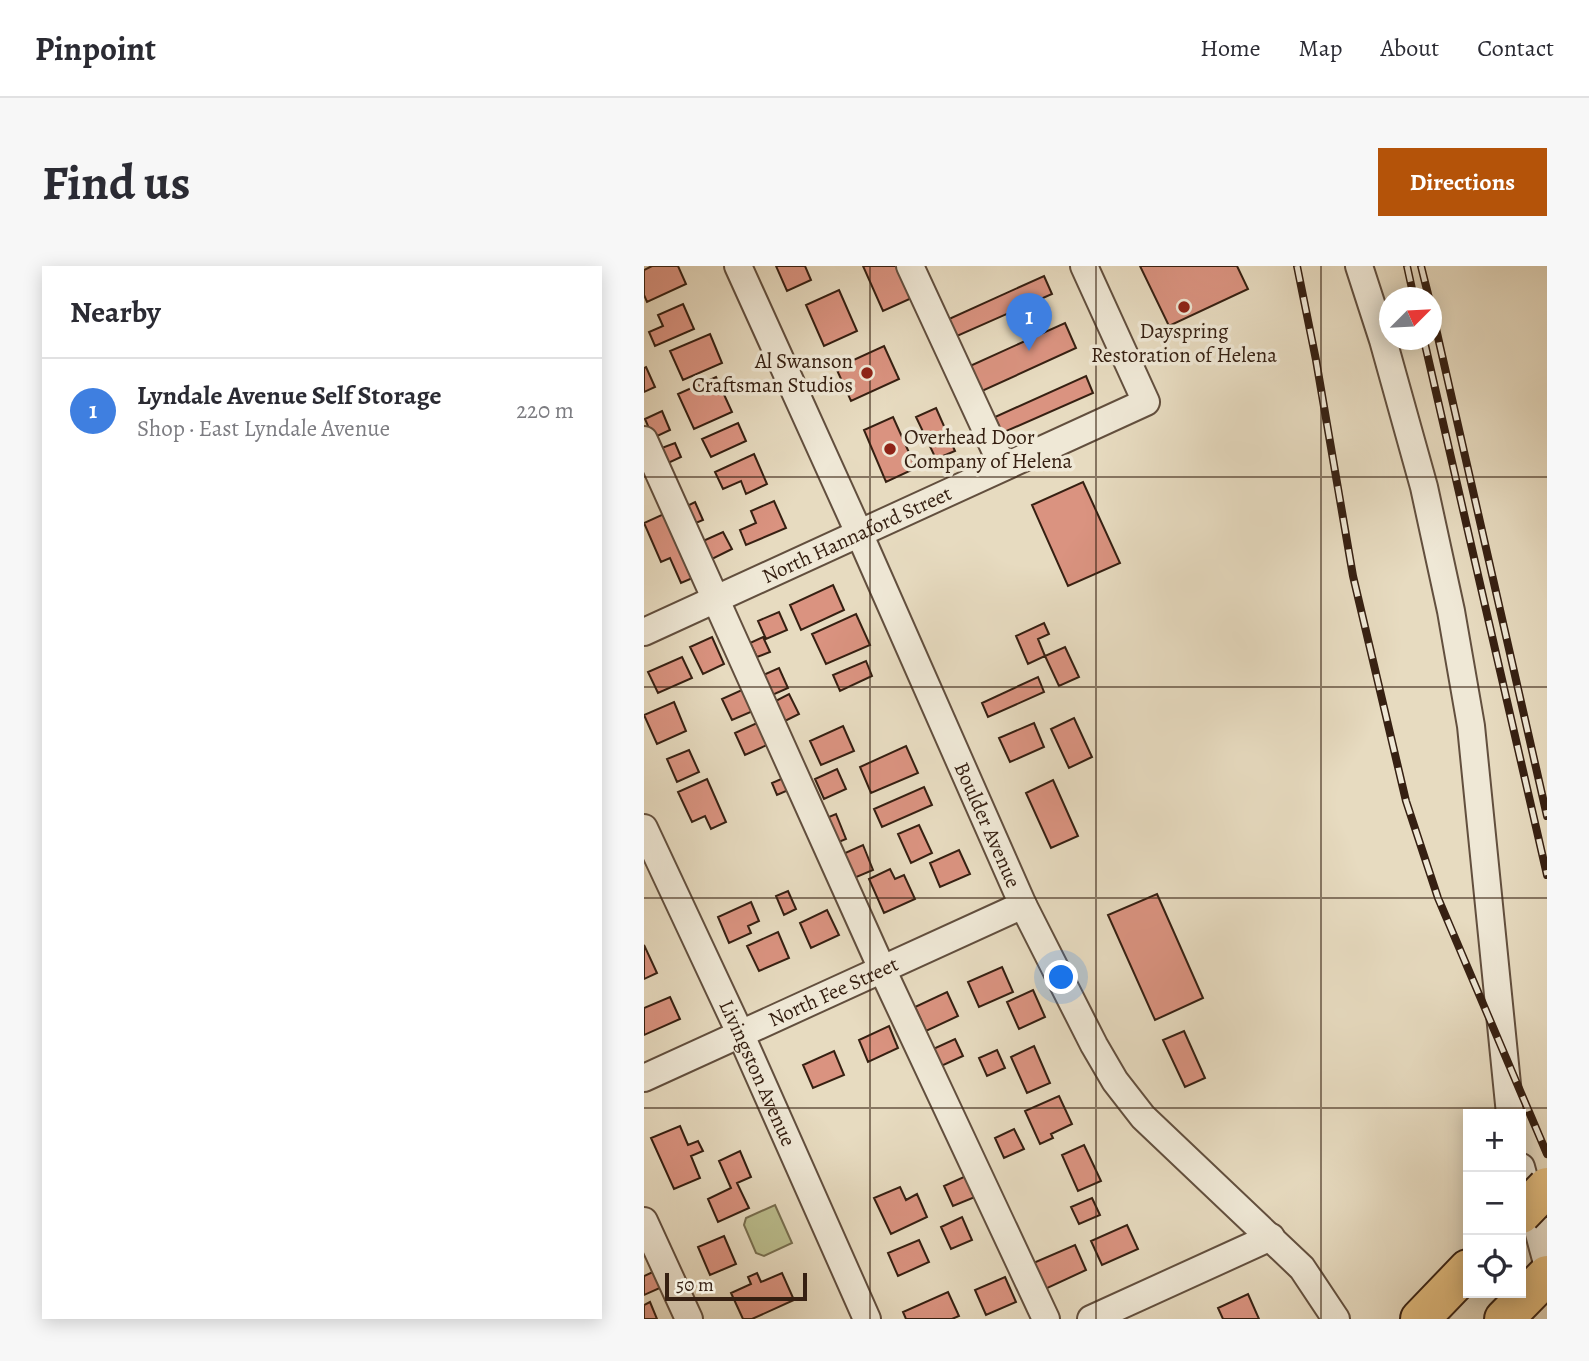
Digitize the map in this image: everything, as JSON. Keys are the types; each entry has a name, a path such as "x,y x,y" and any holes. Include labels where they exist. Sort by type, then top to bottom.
{"highway":[{"path":"1526,1209 1547,1186"},
{"path":"1420,1319 1463,1274"},
{"path":"1504,1319 1547,1275"}],"street":[{"name":"Boulder Avenue","path":"738,266 1023,905 1115,1082 1143,1117 1302,1268 1336,1319"},
{"path":"910,266 1003,467"},
{"name":"North Hannaford Street","path":"644,632 1146,402 1084,266"},
{"path":"1359,266 1424,487 1467,700 1510,1109"},
{"path":"644,440 882,969 1046,1319"},
{"name":"Livingston Avenue","path":"644,828 740,1033 867,1319"},
{"name":"North Fee Street","path":"644,1078 1023,905"},
{"path":"1522,1172 1547,1263"},
{"path":"644,1221 689,1319"},
{"path":"1091,1319 1271,1237"}],"green space":[{"path":"775,1205 792,1243 764,1256 756,1253 744,1225 746,1218"}],"building":[{"path":"652,266 678,266 686,284 647,302 644,295 644,270"},
{"path":"776,266 805,266 811,280 787,291"},
{"path":"863,266 901,266 914,297 883,311"},
{"name":"Dayspring Restoration of Helena","path":"1140,266 1237,266 1248,289 1169,326"},
{"path":"1044,276 1052,294 957,336 949,319"},
{"path":"839,290 857,331 824,346 806,305"},
{"path":"683,304 694,329 655,346 649,332 663,326 658,315"},
{"path":"1065,323 1076,348 982,391 970,366"},
{"path":"710,334 722,363 683,380 670,351"},
{"name":"Al Swanson Craftsman Studios","path":"884,346 899,379 851,401 836,368"},
{"path":"646,367 655,387 644,392 644,368"},
{"path":"1086,376 1093,393 1002,433 995,417"},
{"path":"716,377 732,412 694,429 678,394"},
{"path":"936,408 955,451 936,459 916,417"},
{"path":"662,411 670,430 653,438 645,419"},
{"name":"Overhead Door Company of Helena","path":"893,417 916,468 886,482 864,430"},
{"path":"738,423 746,441 711,457 702,439"},
{"path":"675,443 681,457 666,464 659,449"},
{"path":"754,454 767,484 746,494 741,481 723,489 715,472"},
{"path":"1083,482 1120,563 1068,586 1032,505"},
{"path":"774,501 786,528 746,545 740,530 756,523 751,511"},
{"path":"695,502 703,520 691,525 683,508"},
{"path":"666,513 695,577 681,583 670,558 661,562 644,523"},
{"path":"723,532 732,549 712,559 703,541"},
{"path":"833,585 844,610 801,630 790,605"},
{"path":"779,612 787,630 766,639 758,621"},
{"path":"856,614 870,645 826,664 812,634"},
{"path":"1044,623 1049,634 1038,639 1045,656 1028,664 1016,636"},
{"path":"712,637 724,664 703,674 690,647"},
{"path":"763,637 770,652 757,657 750,643"},
{"path":"1065,647 1079,677 1059,686 1045,656"},
{"path":"682,657 692,678 658,693 648,672"},
{"path":"866,661 872,676 840,691 833,675"},
{"path":"779,668 788,688 770,696 761,676"},
{"path":"1038,677 1044,692 988,717 982,703"},
{"path":"744,689 753,711 732,720 722,699"},
{"path":"789,694 799,714 777,725 768,705"},
{"path":"674,702 686,731 657,744 644,715"},
{"path":"1074,718 1092,757 1069,768 1051,729"},
{"path":"757,723 767,745 745,755 735,733"},
{"path":"1034,723 1044,747 1010,762 999,738"},
{"path":"843,726 854,751 821,765 810,741"},
{"path":"906,746 918,773 871,793 860,767"},
{"path":"689,750 699,772 677,782 667,759"},
{"path":"837,769 846,789 824,799 815,779"},
{"path":"788,776 793,788 777,795 772,783"},
{"path":"707,779 726,822 711,829 705,816 692,822 678,792"},
{"path":"1053,780 1078,836 1051,848 1026,793"},
{"path":"924,787 932,805 882,827 874,809"},
{"path":"836,814 846,839 834,844 824,819"},
{"path":"919,825 932,853 911,863 898,834"},
{"path":"863,845 873,870 854,878 843,854"},
{"path":"959,850 970,874 940,887 930,863"},
{"path":"890,869 895,879 904,875 915,899 884,913 869,879"},
{"path":"788,891 796,909 784,915 776,896"},
{"path":"1157,894 1203,998 1155,1020 1108,915"},
{"path":"751,902 759,921 748,926 751,933 729,943 718,917"},
{"path":"827,910 839,935 811,948 800,923"},
{"path":"778,932 789,958 759,971 747,946"},
{"path":"644,945 657,973 644,979"},
{"path":"1002,967 1013,992 979,1007 968,982"},
{"path":"1033,990 1045,1017 1019,1029 1007,1002"},
{"path":"947,992 958,1016 926,1031 915,1007"},
{"path":"670,997 680,1019 644,1035 644,1008"},
{"path":"889,1026 898,1048 868,1062 859,1040"},
{"path":"1184,1031 1205,1078 1185,1087 1163,1040"},
{"path":"955,1039 963,1056 939,1067 931,1050"},
{"path":"1034,1046 1050,1083 1027,1093 1011,1057"},
{"path":"997,1050 1005,1068 987,1076 979,1058"},
{"path":"834,1051 844,1075 813,1088 803,1065"},
{"path":"1059,1096 1072,1124 1051,1134 1053,1138 1040,1144 1025,1111"},
{"path":"680,1126 688,1145 698,1141 703,1151 691,1156 700,1178 674,1189 651,1138"},
{"path":"1014,1129 1024,1149 1004,1158 995,1138"},
{"path":"1084,1145 1101,1181 1078,1191 1062,1155"},
{"path":"740,1151 751,1177 737,1183 749,1208 718,1222 708,1199 731,1188 719,1161"},
{"path":"966,1176 975,1197 953,1206 944,1186"},
{"path":"900,1187 906,1200 917,1194 927,1217 891,1234 874,1198"},
{"path":"1092,1198 1100,1215 1079,1224 1071,1207"},
{"path":"962,1217 972,1240 951,1249 941,1227"},
{"path":"1127,1225 1138,1249 1102,1265 1091,1241"},
{"path":"724,1236 736,1264 710,1275 698,1247"},
{"path":"919,1240 929,1262 898,1276 888,1253"},
{"path":"1075,1245 1086,1270 1043,1290 1031,1264"},
{"path":"655,1271 662,1287 644,1295 644,1276"},
{"path":"757,1273 761,1282 782,1273 794,1300 752,1319 743,1319 731,1293 751,1284 748,1277"},
{"path":"1005,1277 1016,1302 986,1315 975,1290"},
{"path":"948,1292 959,1316 952,1319 906,1319 903,1312"},
{"path":"1248,1294 1259,1319 1223,1319 1218,1308"},
{"path":"650,1302 657,1319 644,1319 644,1305"}],"railway":[{"path":"1297,266 1353,576 1406,801 1438,898 1547,1154"},
{"path":"1407,266 1412,287"},
{"path":"1421,266 1426,287"},
{"path":"1426,350 1547,875"},
{"path":"1441,350 1547,816"}],"place":[{"name":"Dayspring Restoration of Helena","path":"1184,307"},
{"name":"Lyndale Avenue Self Storage","path":"1029,351"},
{"name":"Al Swanson Craftsman Studios","path":"867,373"},
{"name":"Overhead Door Company of Helena","path":"890,449"}]}
